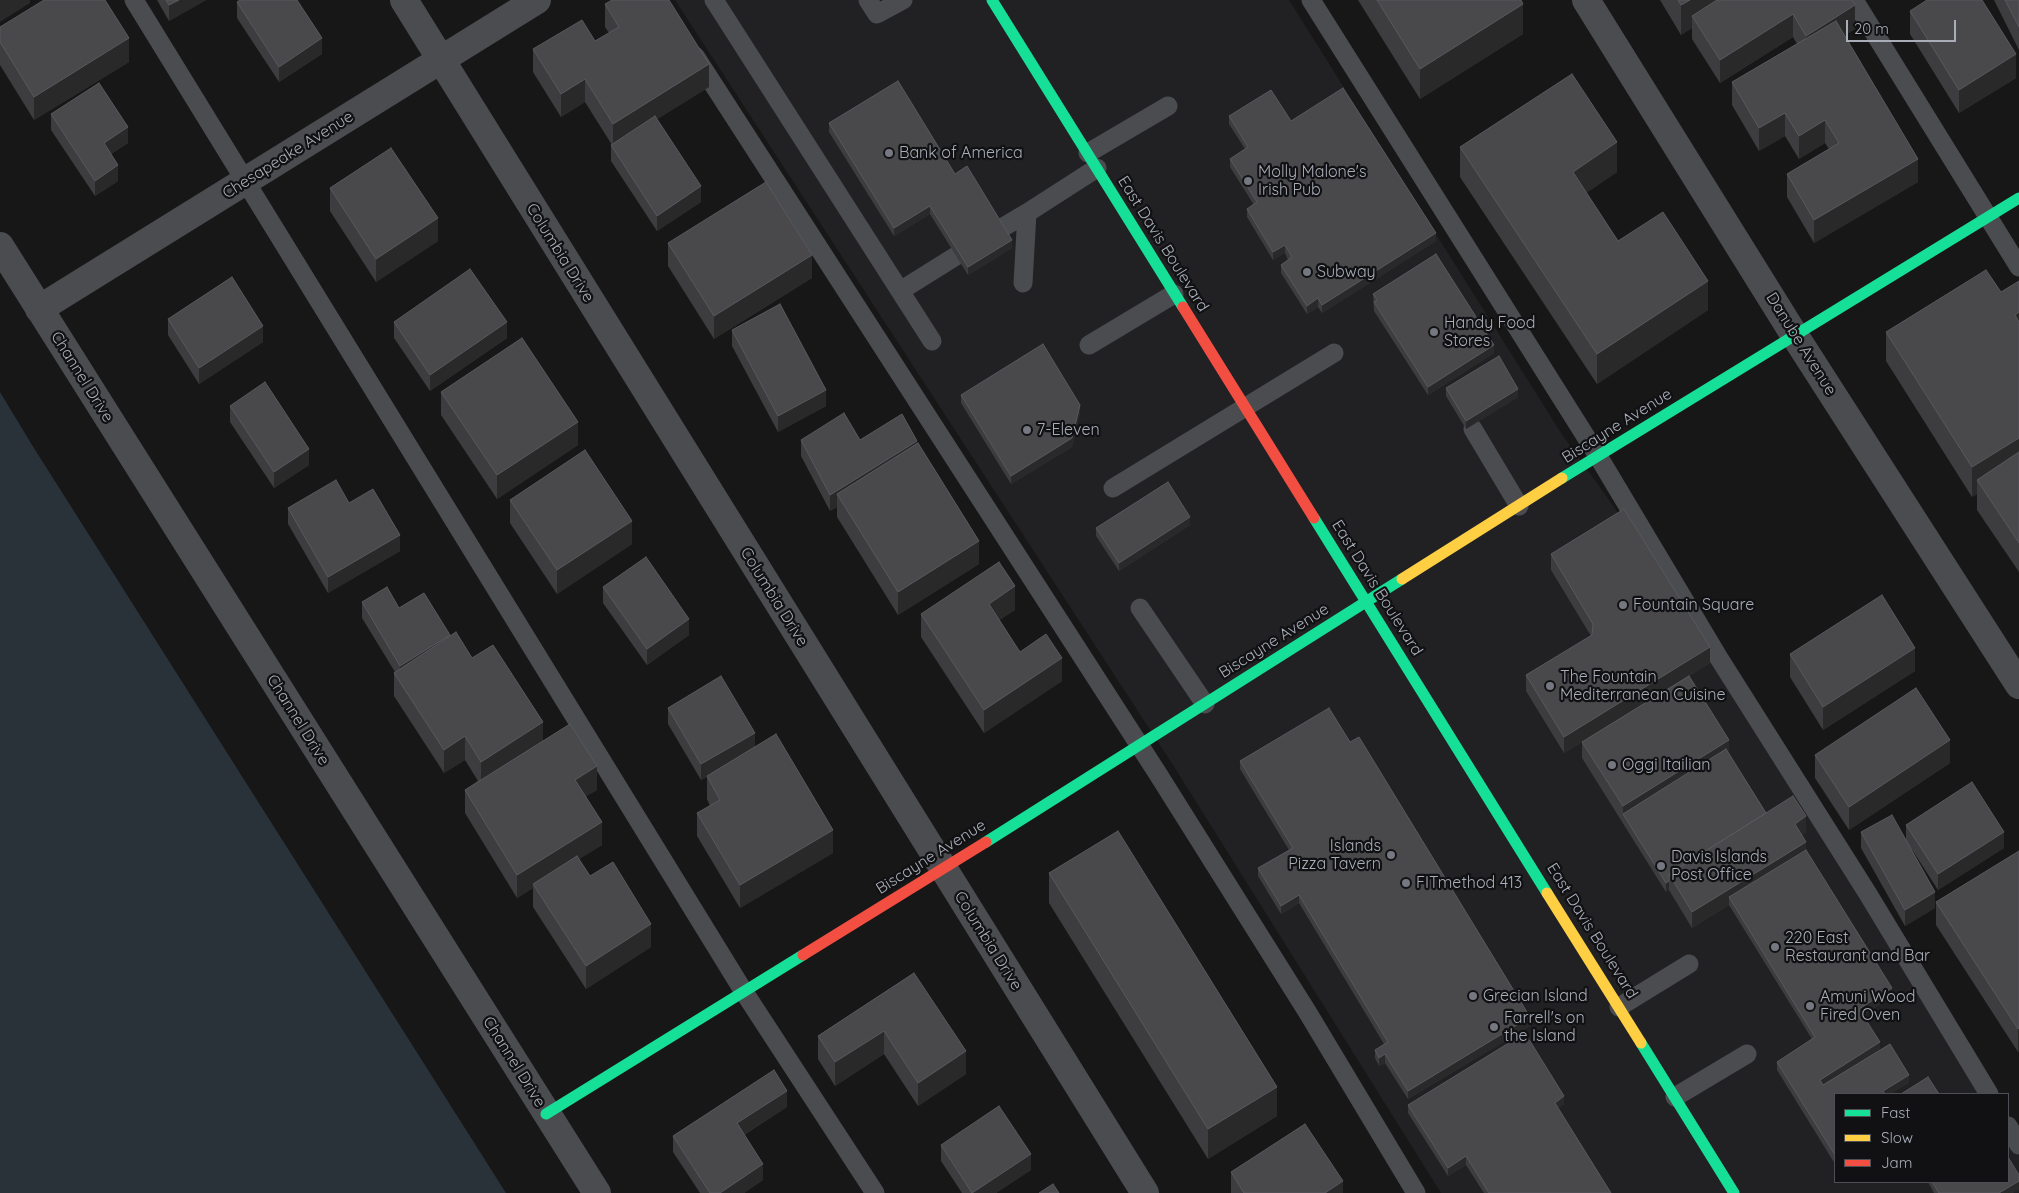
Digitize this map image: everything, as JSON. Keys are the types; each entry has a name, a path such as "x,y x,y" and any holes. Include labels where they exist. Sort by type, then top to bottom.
{"street":[{"name":"Columbia Drive","path":"404,0 1145,1193"},
{"name":"Chesapeake Avenue","path":"39,309 537,0"},
{"name":"East Davis Boulevard","path":"992,0 1734,1193"},
{"name":"Danube Avenue","path":"1586,0 1796,336 2019,685"},
{"name":"Biscayne Avenue","path":"546,1114 1139,746 1598,456 2019,198"},
{"name":"Channel Drive","path":"0,246 546,1114 598,1193"}],"lane":[{"path":"134,0 244,182 744,992 874,1193"},
{"path":"714,0 932,340"},
{"path":"872,7 903,0"},
{"path":"1311,0 1598,456 1717,655 1868,894 1988,1093"},
{"path":"1854,0 2019,267"},
{"path":"686,42 1139,746 1302,1004 1416,1193"},
{"path":"1000,229 1027,213 1092,161 1168,106"},
{"path":"1023,283 1027,213"},
{"path":"900,291 956,256"},
{"path":"1089,345 1174,294"},
{"path":"1113,488 1244,406 1334,353"},
{"path":"1473,430 1519,506"},
{"path":"1140,608 1205,704"},
{"path":"1619,1007 1689,964"},
{"path":"1675,1097 1747,1054"},
{"path":"2009,1128 2019,1145"}],"shaded area":[{"path":"675,0 1289,0 1561,433 1667,581 1982,1093 1834,1093 1834,1183 2009,1183 2009,1139 2019,1156 2019,1193 1441,1193 1173,765"},
{"path":"0,392 32,445 506,1193 0,1193"}],"building":[{"path":"44,0 105,0 129,38 34,97 0,42 0,27"},
{"path":"166,0 179,0 169,5"},
{"path":"240,0 297,0 322,38 279,67 237,2"},
{"path":"612,0 669,0 709,64 613,124 585,79 561,94 533,49 582,20 595,41 619,27 605,4"},
{"path":"1377,0 1521,0 1523,4 1420,69"},
{"path":"1678,0 1690,0 1681,5"},
{"path":"1717,0 1852,0 1855,5 1806,36 1793,14 1720,60 1692,16"},
{"path":"1927,0 1982,0 2016,54 1959,90 1910,11"},
{"path":"2005,0 2019,0 2019,27"},
{"path":"1836,21 1918,159 1814,220 1787,174 1839,143 1825,120 1799,136 1785,113 1759,128 1732,82"},
{"path":"1572,74 1617,142 1573,172 1618,241 1663,212 1708,281 1597,354 1460,147"},
{"name":"Bank of America","path":"898,81 955,174 967,166 1012,240 968,267 930,206 894,228 829,123"},
{"path":"99,83 128,127 104,143 118,165 95,181 51,114"},
{"path":"1343,88 1436,233 1322,305 1318,298 1307,306 1281,265 1292,257 1285,245 1273,252 1247,209 1257,202 1230,159 1248,147 1229,116 1271,90 1291,121"},
{"path":"655,116 701,186 657,216 611,145"},
{"path":"391,148 438,218 376,259 330,188"},
{"path":"766,182 812,255 714,316 668,243"},
{"name":"Handy Food Stores","path":"1436,254 1494,345 1428,387 1374,302 1377,300 1373,294"},
{"path":"470,269 507,322 430,375 394,322"},
{"path":"1986,270 2001,292 2019,281 2019,312 2015,315 2019,322 2019,438 1972,467 1886,332"},
{"path":"232,277 263,326 199,368 168,319"},
{"path":"780,304 826,390 778,416 732,330"},
{"path":"522,338 578,422 497,475 441,392"},
{"name":"7-Eleven","path":"1043,344 1080,405 1072,438 1011,476 961,395"},
{"path":"1499,356 1518,389 1466,421 1446,388"},
{"path":"265,382 309,449 274,472 230,406"},
{"path":"844,413 860,440 902,414 917,441 830,495 801,440"},
{"path":"918,443 979,541 898,592 837,494"},
{"path":"585,450 632,521 557,570 510,500"},
{"path":"2019,452 2019,543 1977,480"},
{"path":"336,480 349,503 373,489 400,535 328,577 288,508"},
{"path":"1168,482 1190,517 1119,563 1096,528"},
{"name":"Fountain Square","path":"1624,509 1710,647 1564,737 1526,675 1592,635 1593,624 1551,554"},
{"path":"646,557 689,619 647,649 603,587"},
{"path":"999,562 1015,586 989,604 1020,652 1046,634 1062,658 984,710 921,614"},
{"path":"387,587 399,608 424,593 450,635 400,666 362,602"},
{"path":"1882,595 1915,648 1823,707 1790,654"},
{"path":"456,632 472,658 493,645 543,722 481,762 465,736 444,750 394,673"},
{"path":"721,676 755,733 701,764 668,708"},
{"path":"1689,676 1729,740 1623,806 1582,742"},
{"path":"1916,688 1950,740 1849,807 1815,755"},
{"path":"1329,708 1350,742 1359,737 1530,1017 1408,1091 1385,1054 1379,1058 1375,1050 1388,1042 1299,895 1281,906 1258,868 1293,848 1240,761"},
{"path":"570,724 597,766 575,780 602,822 517,875 465,790"},
{"path":"776,734 833,830 740,885 697,813 720,800 707,776"},
{"path":"1726,749 1766,813 1669,874 1669,881 1666,883 1623,814"},
{"path":"1972,782 2004,832 1938,874 1906,825"},
{"path":"1793,796 1806,816 1795,824 1806,842 1692,912 1669,874"},
{"path":"1892,815 1935,892 1905,910 1861,832"},
{"path":"1118,831 1277,1087 1208,1129 1049,873"},
{"path":"1806,850 1892,988 1859,1009 1880,1042 1820,1080 1823,1085 1890,1044 1909,1075 1883,1091 1884,1093 1834,1093 1834,1153 1777,1062 1815,1037 1729,897"},
{"path":"2019,851 2019,1028 2018,1029 1936,902"},
{"path":"577,856 590,876 613,862 651,924 586,966 533,884"},
{"path":"914,973 966,1051 918,1083 884,1031 835,1062 818,1036"},
{"path":"1525,1033 1564,1096 1555,1103 1611,1193 1489,1193 1466,1156 1448,1168 1408,1105"},
{"path":"774,1070 787,1091 737,1123 763,1164 720,1193 710,1193 673,1136"},
{"path":"1928,1077 1938,1093 1903,1093"},
{"path":"999,1106 1031,1154 972,1193 941,1145"},
{"path":"1305,1124 1343,1181 1325,1193 1244,1193 1231,1172"},
{"path":"2009,1159 2019,1175 2019,1181 1999,1193 1939,1193 1933,1183 2009,1183"},
{"path":"1053,1184 1059,1193 1039,1193"}],"traffic: fast":[{"path":"992,0 1183,307"},
{"path":"1562,478 2019,198"},
{"path":"1314,518 1547,893"},
{"path":"986,842 1402,579"},
{"path":"546,1114 803,955"},
{"path":"1641,1043 1734,1193"}],"traffic: slow":[{"path":"1402,579 1562,478"},
{"path":"1547,893 1641,1043"}],"traffic: jam":[{"path":"1183,307 1314,518"},
{"path":"803,955 986,842"}],"place":[{"name":"Bank of America","path":"889,153"},
{"name":"Molly Malone's Irish Pub","path":"1248,181"},
{"name":"Subway","path":"1307,272"},
{"name":"Handy Food Stores","path":"1434,332"},
{"name":"7-Eleven","path":"1027,430"},
{"name":"Fountain Square","path":"1623,605"},
{"name":"The Fountain Mediterranean Cuisine","path":"1550,686"},
{"name":"Oggi Itailian","path":"1612,765"},
{"name":"Islands Pizza Tavern","path":"1391,855"},
{"name":"Davis Islands Post Office","path":"1661,866"},
{"name":"FITmethod 413","path":"1406,883"},
{"name":"220 East Restaurant and Bar","path":"1775,947"},
{"name":"Grecian Island","path":"1473,996"},
{"name":"Amuni Wood Fired Oven","path":"1810,1006"},
{"name":"Farrell's on the Island","path":"1494,1027"}]}
